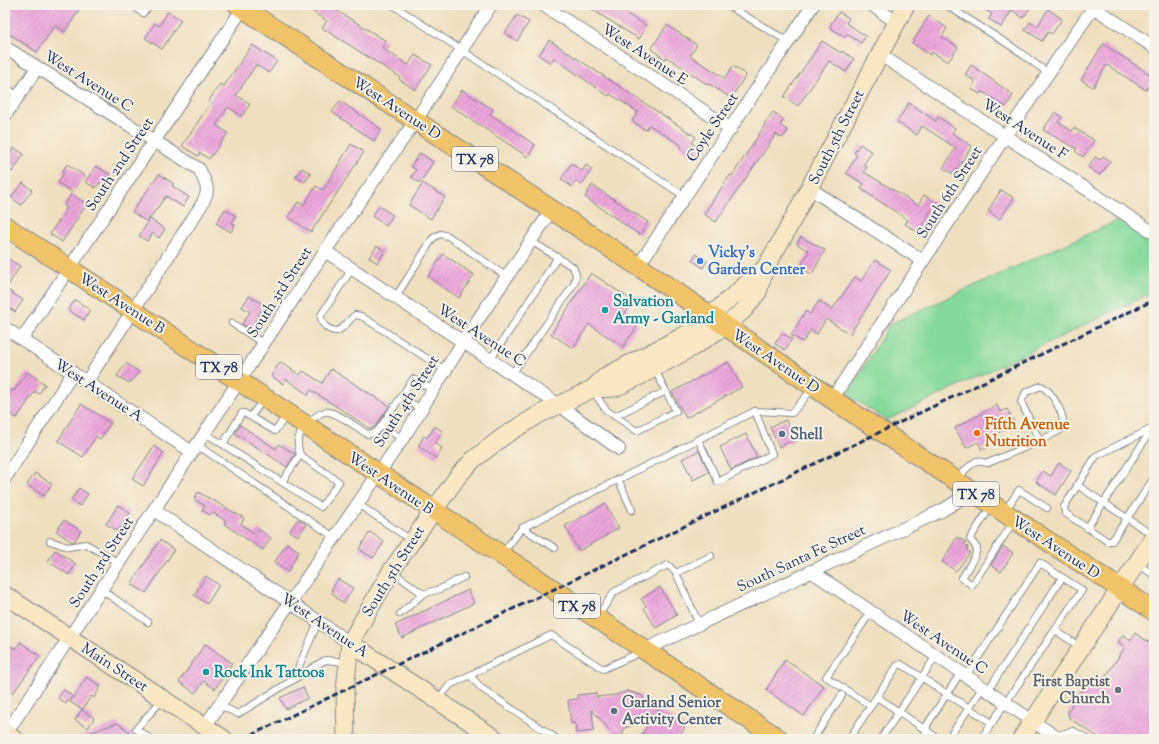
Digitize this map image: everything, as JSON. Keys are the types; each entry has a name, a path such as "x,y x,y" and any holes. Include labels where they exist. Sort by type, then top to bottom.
{"main road":[{"name":"West Avenue D","path":"240,7 416,120 551,211 638,266 832,399 1154,611"},
{"name":"West Avenue B","path":"5,226 240,380 432,510 779,739"}],"street":[{"name":"South 3rd Street","path":"8,735 194,449 325,252 416,120 460,50 491,5"},
{"name":"West Avenue E","path":"543,5 731,129"},
{"name":"Coyle Street","path":"638,266 813,5"},
{"path":"872,5 896,22"},
{"name":"South 5th Street","path":"592,389 615,388 654,368 718,321 765,268 809,188 878,54 906,5"},
{"path":"1093,6 1154,47"},
{"name":"South 6th Street","path":"832,399 1093,6"},
{"name":"South 2nd Street","path":"22,339 154,141 240,7"},
{"name":"West Avenue C","path":"5,47 199,169 207,184 207,196 87,381"},
{"name":"West Avenue F","path":"878,54 1006,135 1154,233"},
{"path":"5,116 37,68"},
{"path":"809,188 923,261"},
{"name":"South 4th Street","path":"205,726 402,439 463,342 551,211"},
{"name":"West Avenue C","path":"325,252 559,405 619,450"},
{"name":"South 5th Street","path":"346,739 345,690 350,643 391,571 411,540 458,476 473,460 504,436 559,405 592,389 606,376 685,335 718,321"},
{"name":"West Avenue A","path":"5,328 73,373 194,449"},
{"path":"5,478 73,373"},
{"name":"South Santa Fe Street","path":"644,650 943,510 956,502 962,485"},
{"name":"West Avenue A","path":"154,510 318,622 496,739"},
{"path":"1021,739 1120,588 1153,541"},
{"name":"West Avenue C","path":"811,571 1006,702 1055,738"},
{"name":"Main Street","path":"5,595 224,739"}],"lane":[{"path":"136,5 137,9 143,12 151,5"},
{"path":"393,5 684,196"},
{"path":"727,5 789,42"},
{"path":"946,5 1011,46 1048,73"},
{"path":"5,86 18,97"},
{"path":"395,298 433,238 440,234 448,236 507,277"},
{"path":"512,374 574,284 576,275 573,267 531,241"},
{"path":"490,360 558,257"},
{"path":"352,269 321,315 321,321 325,326 332,330 338,331 344,329 355,315 361,316 445,370"},
{"path":"232,322 264,344"},
{"path":"592,389 606,410 637,431 676,411 654,368"},
{"path":"282,482 300,455 298,439 319,413 327,411 334,413 367,434 375,433 413,380 433,390"},
{"path":"501,555 522,528 756,411 792,413 814,386"},
{"path":"962,485 965,470 976,461 988,463 1040,442 1062,429 1064,424 1050,392 1041,386 1026,392 1021,402 1040,442"},
{"path":"615,416 666,391"},
{"path":"251,416 265,397"},
{"path":"401,397 421,409"},
{"path":"698,440 718,482 772,454 756,411"},
{"path":"223,444 242,413 251,416 275,431 288,413"},
{"path":"382,425 402,439"},
{"path":"1154,428 1096,456 1064,507 1065,513 1107,541 1112,541 1154,478"},
{"path":"1087,528 1154,428"},
{"path":"205,433 321,507 339,482 300,455"},
{"path":"194,449 334,537"},
{"path":"618,479 632,510"},
{"path":"1078,485 1127,518 1153,541"},
{"path":"1003,512 970,539 977,548 976,556 962,578 972,585 1003,512 1019,490 1046,508"},
{"path":"358,504 411,540"},
{"path":"522,528 555,548"},
{"path":"50,540 68,547 86,544 119,563"},
{"path":"676,573 711,556"},
{"path":"922,739 927,731 927,725 947,694 963,674 1040,563 1082,590 981,739"},
{"path":"1137,563 1154,575"},
{"path":"596,618 614,592 668,565 676,573 699,624"},
{"path":"391,571 423,594"},
{"path":"400,614 423,594 440,589 464,577"},
{"path":"948,739 1062,578"},
{"path":"102,590 148,622"},
{"path":"870,612 826,677 871,706"},
{"path":"293,680 318,622"},
{"path":"1055,630 1081,648"},
{"path":"437,700 450,685 551,635 603,669 644,650"},
{"path":"881,739 936,656"},
{"path":"219,705 238,714 325,660 348,662"},
{"path":"849,739 897,666 901,664 992,723"},
{"path":"470,675 481,688 557,739"},
{"path":"813,739 842,695"},
{"path":"151,739 136,729 163,698"},
{"path":"877,698 939,739"},
{"path":"1055,738 1072,731 1088,739"}],"green space":[{"path":"1123,218 1154,239 1154,292 887,420 847,395 890,324"}],"building":[{"path":"5,5 71,5 79,10 65,32 55,25 37,52 5,31"},
{"path":"303,5 328,5 386,41 382,48 408,65 415,55 432,65 415,90 399,79 400,77 322,28 327,21"},
{"path":"585,5 612,5 647,26 639,39"},
{"path":"977,5 1032,5 1023,18 1012,10 1001,27 989,19 992,14"},
{"path":"1048,9 1062,19 1052,34 1048,32 1042,41 1025,30 1030,22 1037,27"},
{"path":"168,12 181,20 162,49 145,38 155,23 159,26"},
{"path":"839,12 849,18 846,23 866,36 861,43 847,34 845,37 829,27"},
{"path":"517,15 529,22 517,41 505,33"},
{"path":"929,16 947,28 942,37 958,47 948,62 932,52 930,55 912,43"},
{"path":"667,25 697,45 690,56 725,78 733,66 746,75 731,98 709,84 708,85 667,57 665,59 651,49"},
{"path":"549,40 696,137 692,143 701,149 695,158 680,148 681,145 649,125 646,130 632,121 638,112 610,94 608,96 554,58 551,63 539,55"},
{"path":"822,41 854,59 846,72 829,61 798,106 784,97"},
{"path":"1103,44 1154,77 1146,90 1107,65 1093,87 1081,80"},
{"path":"252,45 277,61 269,73 256,65 236,95 250,104 242,116 228,107 216,125 228,133 209,159 200,153 198,156 182,146 210,104 208,102 220,84 224,86"},
{"path":"971,65 1013,95 1006,107 982,91 980,94 971,89 975,81 965,75"},
{"path":"462,90 493,109 490,114 535,145 528,157 451,106"},
{"path":"340,101 381,129 374,141 332,112"},
{"path":"909,103 936,121 938,117 955,128 952,133 972,146 954,174 943,168 956,148 922,126 917,135 897,122"},
{"path":"773,112 784,120 780,125 788,131 782,138 776,134 716,222 704,214 730,175 732,176"},
{"path":"1055,112 1062,117 1058,122 1072,131 1074,128 1094,140 1083,157 1075,151 1077,149 1043,130"},
{"path":"351,144 364,152 311,232 288,217 298,202 304,205 316,186 323,190"},
{"path":"860,144 872,152 863,165 867,167 864,172 918,205 924,195 936,203 917,232 905,224 908,220 861,189 864,184 846,173 857,155 854,153"},
{"path":"14,148 24,154 12,172 5,168 5,161"},
{"path":"420,153 433,162 420,183 411,177 416,170 411,166"},
{"path":"1103,156 1110,161 1100,175 1088,167 1095,157 1100,160"},
{"path":"67,164 85,176 72,192 58,183"},
{"path":"571,164 582,171 586,165 592,169 582,185 576,181 572,187 561,179"},
{"path":"96,166 111,175 104,186 99,183 96,188 85,182"},
{"path":"302,168 311,174 305,182 296,177"},
{"path":"159,174 174,184 172,186 189,197 183,207 166,196 147,222 132,212"},
{"path":"23,183 32,190 21,205 11,197"},
{"path":"423,183 445,197 431,219 409,205"},
{"path":"592,185 648,222 640,235 585,197"},
{"path":"1001,190 1014,198 1000,219 988,211"},
{"path":"71,194 87,204 62,242 50,234 67,208 64,206"},
{"path":"379,206 393,215 386,226 372,216"},
{"path":"225,209 236,216 232,223 235,225 231,232 216,223"},
{"path":"150,219 165,229 159,238 153,233 147,241 139,236"},
{"path":"801,237 825,250 812,274 800,268 809,251 797,244"},
{"path":"377,246 385,251 377,263 369,257"},
{"path":"443,254 474,275 459,298 428,277"},
{"name":"Vicky's Garden Center","path":"696,254 707,261 703,268 692,260"},
{"path":"5,257 20,266 6,289 23,300 15,312 5,305"},
{"path":"875,260 891,270 850,334 826,319 817,334 811,330 803,342 791,335 806,311 810,314 819,301 832,310 855,277 861,281"},
{"name":"Salvation Army - Garland","path":"591,273 633,301 624,315 638,325 623,347 589,324 573,348 551,334"},
{"path":"249,296 265,305 254,322 255,324 251,330 242,324 250,312 242,307"},
{"path":"75,300 90,310 84,320 68,310"},
{"path":"782,333 792,339 785,350 775,344"},
{"path":"280,362 300,375 303,371 322,383 331,369 389,406 376,426 371,429 311,390 308,395 286,379 283,384 271,376"},
{"path":"728,362 742,387 686,418 672,392"},
{"path":"126,363 139,372 129,383 117,376"},
{"path":"27,372 45,384 39,394 35,391 17,418 5,411 5,400 12,390 14,391"},
{"path":"81,404 111,423 100,439 96,436 83,457 58,441"},
{"name":"Fifth Avenue Nutrition","path":"997,405 1000,412 1007,409 1015,424 988,438 992,445 982,450 978,442 966,448 955,428"},
{"name":"Shell","path":"786,420 794,440 779,447 770,427"},
{"path":"240,425 276,449 279,444 295,454 287,467 235,433"},
{"path":"435,426 443,432 435,443 442,448 436,458 418,446 424,436 427,438"},
{"path":"746,434 757,457 731,470 720,447"},
{"path":"154,446 164,453 143,486 132,479"},
{"path":"699,451 709,472 693,480 682,459"},
{"path":"1059,463 1071,471 1056,495 1036,482 1043,471 1051,476"},
{"path":"35,473 52,484 44,496 27,485"},
{"path":"79,488 88,494 80,506 71,500"},
{"path":"198,492 244,518 241,524 255,534 258,529 271,538 263,550 224,524 226,521 212,512 210,515 202,510 205,506 194,499"},
{"path":"605,504 619,528 579,551 565,526"},
{"path":"118,505 130,513 118,531 106,524"},
{"path":"298,519 306,524 298,536 290,531"},
{"path":"64,520 81,531 75,541 72,542 56,531"},
{"path":"370,532 384,542 373,558 359,549"},
{"path":"957,537 966,542 964,544 968,547 967,550 970,553 956,571 942,562"},
{"path":"160,540 174,550 146,593 131,584"},
{"path":"287,543 299,551 288,572 274,563"},
{"path":"1003,546 1013,553 1001,572 991,565"},
{"path":"55,550 76,564 69,575 48,561"},
{"path":"206,576 219,585 207,604 194,595"},
{"path":"338,579 353,588 344,603 336,598 337,597 331,590"},
{"path":"660,587 677,615 656,628 644,608 646,606 641,599"},
{"path":"468,590 474,603 402,638 395,625"},
{"name":"First Baptist Church","path":"1135,633 1154,646 1154,739 1101,739 1069,718 1068,711 1089,679 1100,685 1125,647 1118,642 1123,635 1131,640"},
{"path":"20,642 40,656 13,693 5,688 5,643 16,649"},
{"name":"Rock Ink Tattoos","path":"205,644 232,663 215,689 204,681 195,693 179,682"},
{"path":"785,660 824,686 804,716 766,690"},
{"path":"87,677 101,686 94,698 91,696 82,710 94,718 88,728 75,720 82,709 70,702"},
{"path":"303,687 308,698 286,709 280,698"},
{"path":"64,690 72,696 66,704 58,698"},
{"name":"Garland Senior Activity Center","path":"627,691 641,695 647,703 685,727 678,739 639,739 651,720 624,728 622,738 612,733 592,710 594,731 576,733 575,723 571,723 568,700 578,699 577,695 596,693 596,697 616,695"},
{"path":"117,723 140,739 76,739 76,738"}],"railway":[{"path":"243,739 1154,300"}],"place":[{"name":"Vicky's Garden Center","path":"700,261"},
{"name":"Salvation Army - Garland","path":"605,310"},
{"name":"Fifth Avenue Nutrition","path":"977,433"},
{"name":"Shell","path":"782,434"},
{"name":"Rock Ink Tattoos","path":"206,672"},
{"name":"First Baptist Church","path":"1118,690"},
{"name":"Garland Senior Activity Center","path":"614,711"}]}
